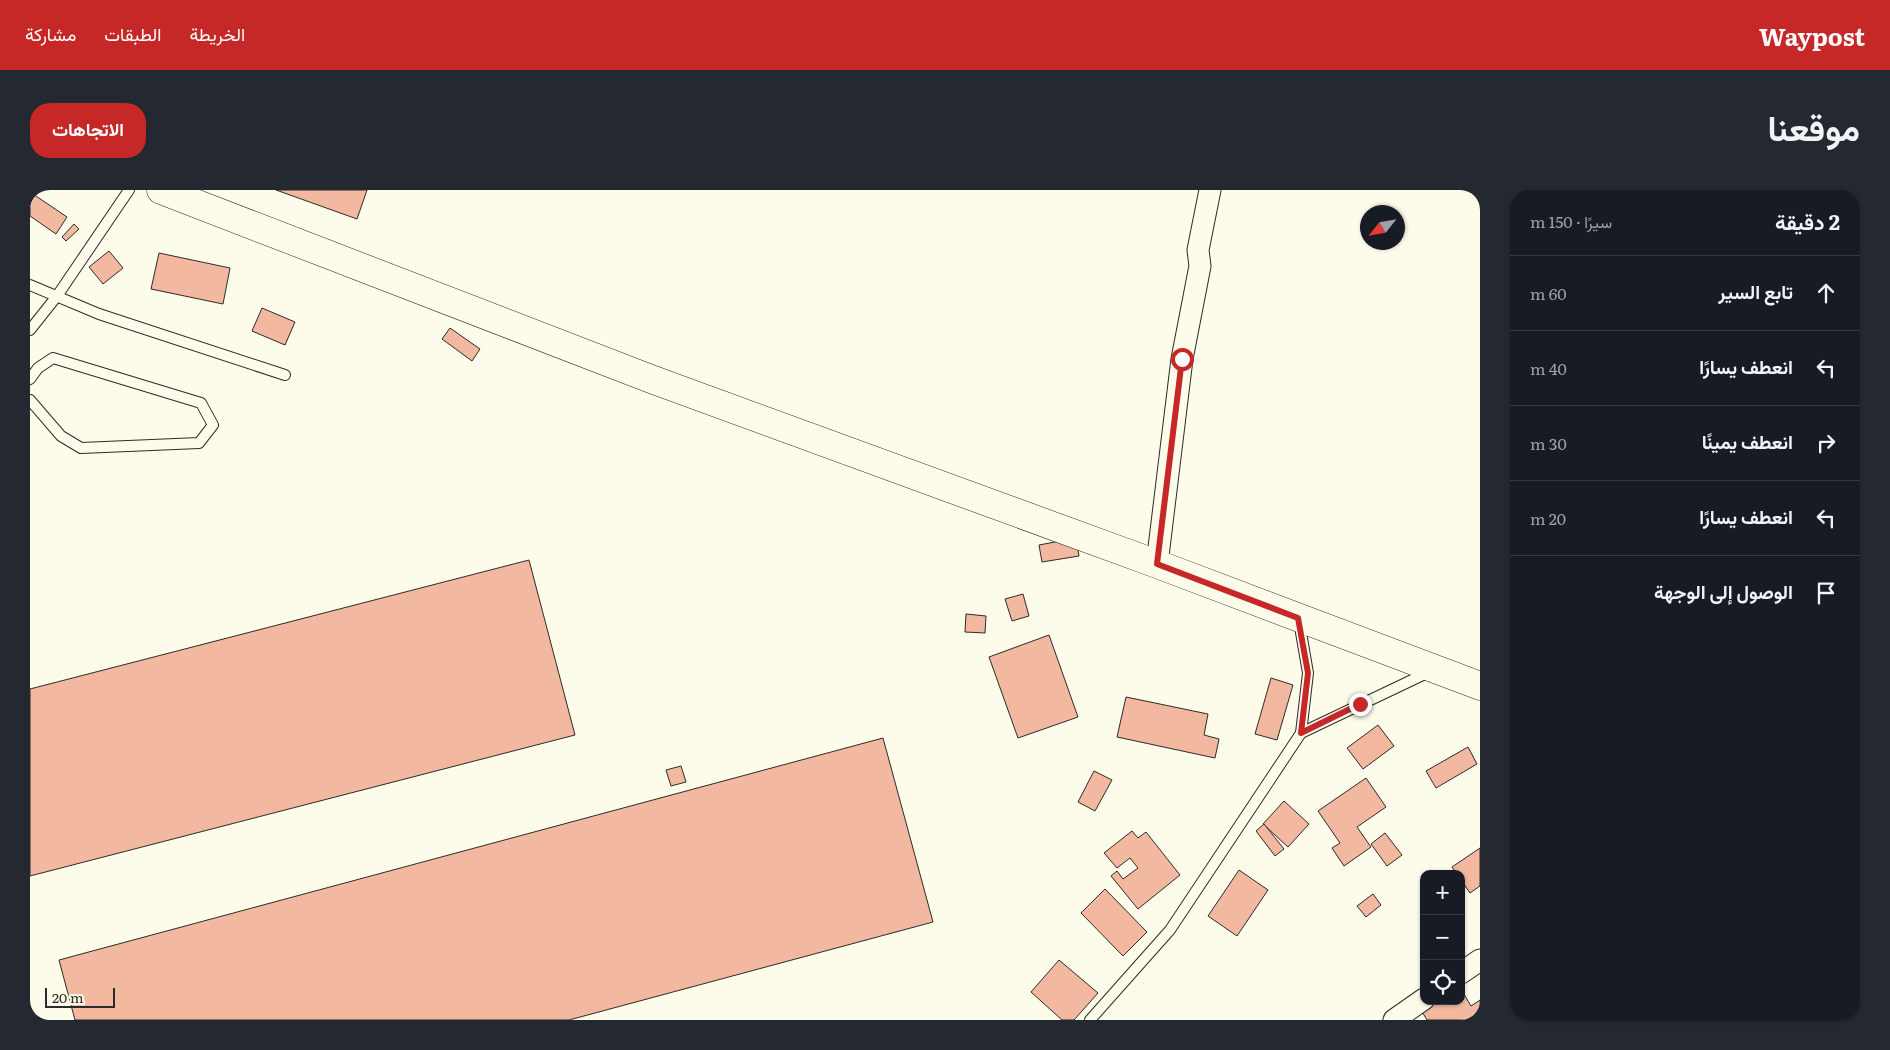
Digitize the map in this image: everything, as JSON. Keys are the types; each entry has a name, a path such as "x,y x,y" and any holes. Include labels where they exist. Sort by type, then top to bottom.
{"main road":[{"path":"160,190 651,380 1157,564 1480,686"}],"street":[{"path":"1157,564 1182,359 1200,266 1198,250 1210,190"},
{"path":"1465,970 1480,960"},
{"path":"1394,1020 1420,1002"}],"lane":[{"path":"30,330 57,296 129,190"},
{"path":"30,285 99,314 285,375"},
{"path":"30,379 38,368 53,358 201,403 213,425 199,443 81,448 61,436 30,400"},
{"path":"1090,1020 1170,930 1301,733 1308,673 1298,618"},
{"path":"1301,733 1435,669"}],"building":[{"path":"276,190 367,190 357,219"},
{"path":"30,192 67,217 56,234 30,216"},
{"path":"74,224 79,229 66,241 62,237"},
{"path":"109,251 123,268 103,284 89,267"},
{"path":"159,253 230,268 223,304 151,289"},
{"path":"262,308 295,322 285,345 252,331"},
{"path":"450,328 480,349 472,361 442,339"},
{"path":"1076,538 1079,556 1042,562 1039,545"},
{"path":"529,560 575,735 30,876 30,689"},
{"path":"1023,594 1029,616 1012,621 1005,599"},
{"path":"966,614 986,616 985,633 965,632"},
{"path":"1049,635 1078,717 1018,738 989,657"},
{"path":"1271,678 1293,685 1277,740 1255,734"},
{"path":"1126,697 1208,714 1204,735 1219,739 1215,758 1117,737"},
{"path":"1378,725 1394,746 1363,769 1347,748"},
{"path":"883,738 933,922 569,1020 75,1020 59,960"},
{"path":"1468,747 1477,764 1436,788 1426,771"},
{"path":"681,766 686,782 671,786 666,770"},
{"path":"1094,771 1112,780 1095,811 1078,802"},
{"path":"1366,778 1386,807 1357,827 1371,847 1344,866 1332,848 1340,843 1318,811"},
{"path":"1284,801 1309,824 1288,847 1263,824"},
{"path":"1264,824 1284,849 1275,856 1256,831"},
{"path":"1132,831 1138,838 1146,832 1180,875 1138,909 1111,876 1117,871 1123,879 1138,868 1130,858 1117,868 1104,853"},
{"path":"1385,833 1402,855 1387,866 1371,844"},
{"path":"1480,848 1480,886 1470,893 1465,886 1465,870 1454,870 1452,867"},
{"path":"1239,870 1268,890 1237,936 1208,916"},
{"path":"1105,889 1147,932 1123,956 1081,913"},
{"path":"1373,894 1381,905 1366,917 1357,906"},
{"path":"1059,960 1098,993 1074,1020 1062,1020 1031,992"},
{"path":"1465,996 1471,1006 1480,1000 1480,1020 1427,1020 1421,1010 1429,1005 1465,1005"}],"route":[{"path":"1182,359 1157,564 1298,618 1308,673 1301,733 1360,704"}]}
